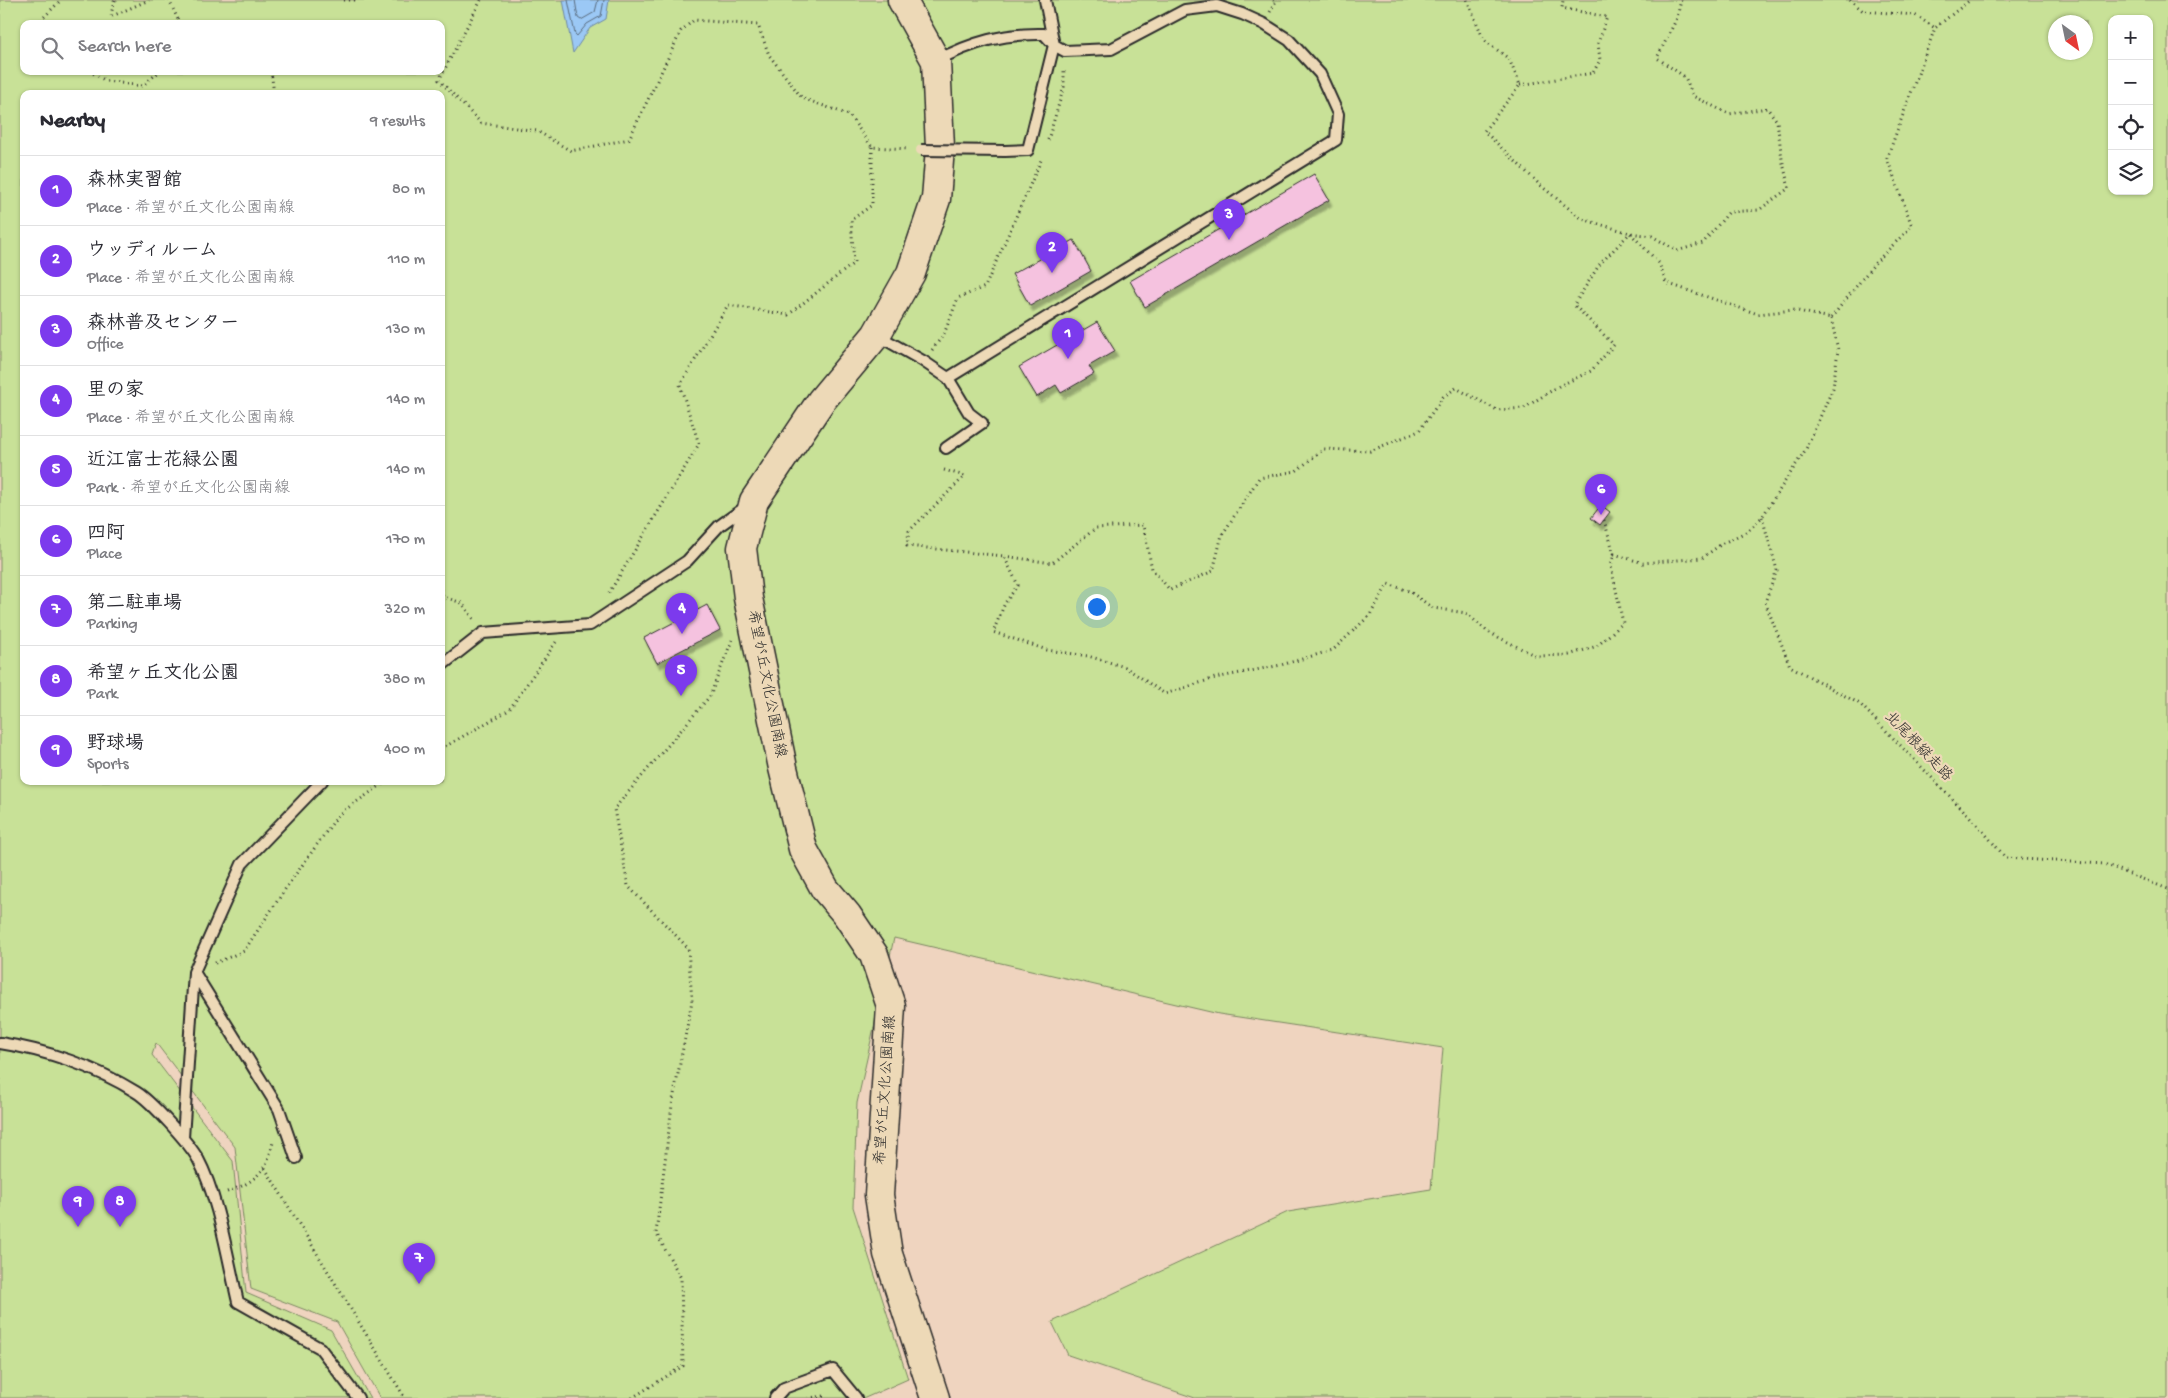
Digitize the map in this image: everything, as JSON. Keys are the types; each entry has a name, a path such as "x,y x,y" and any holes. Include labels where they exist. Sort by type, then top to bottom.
{"main road":[{"name":"希望が丘文化公園南線","path":"902,0 936,61 940,148 936,199 911,273 876,335 821,401 754,500 742,548 748,598 783,768 803,849 825,889 874,954 891,1006 879,1195 888,1254 935,1398"}],"lane":[{"path":"921,150 1028,150 1054,46 1045,0"},
{"path":"936,61 956,50 996,36 1044,34 1054,46 1065,51 1111,49 1185,10 1217,6 1264,24 1288,40 1304,54 1320,74 1338,114 1336,140 948,378"},
{"path":"876,335 923,361 948,378 970,413 982,424 946,448"},
{"path":"445,663 483,633 590,625 687,561 719,526 754,500"},
{"path":"183,1138 194,972 242,864 318,785"},
{"path":"194,972 279,1109 296,1158"},
{"path":"0,1043 40,1050 93,1071 137,1093 183,1138 198,1160 212,1197 238,1302 320,1348 358,1398"},
{"path":"775,1398 784,1388 833,1370 856,1398"}],"path":[{"path":"41,20 61,0"},
{"path":"115,0 110,17 149,0"},
{"path":"169,0 178,20"},
{"path":"344,0 356,0"},
{"path":"445,67 481,0"},
{"path":"1467,0 1484,40 1509,58 1520,85"},
{"path":"1563,0 1562,8 1607,17 1598,43 1600,60 1593,73 1520,85 1484,131 1540,185 1582,219 1630,233 1652,236 1677,251 1703,243 1728,212 1759,210 1789,188 1782,159 1777,121 1767,108 1729,114 1693,96 1685,77 1657,58 1677,18 1681,0"},
{"path":"1850,0 1863,11 1915,15 1935,28"},
{"path":"1831,318 1876,262 1912,226 1887,158 1935,28 1970,0"},
{"path":"441,75 438,80 481,123 537,131 571,151 629,139 681,31 694,20 758,25 769,55 802,98 849,115 872,147 872,205 851,220 854,263 788,315 728,305 680,385 699,444 590,625"},
{"path":"923,361 944,334 958,298 985,287 989,279 1042,158 1064,87 1065,51"},
{"path":"96,75 106,81 142,86 155,75"},
{"path":"272,75 273,90"},
{"path":"872,147 921,150"},
{"path":"1630,233 1659,263 1666,283 1758,314 1793,310 1831,318"},
{"path":"944,470 965,476 909,530 907,546 1052,563 1096,528 1143,525 1152,569 1170,590 1213,571 1222,535 1259,478 1296,471 1324,449 1370,451 1419,431 1443,397 1456,388 1497,410 1524,408 1559,386 1591,371 1614,345 1574,305 1599,265 1630,233"},
{"path":"1614,554 1643,563 1702,558 1723,543 1748,531 1762,517 1806,449 1833,388 1838,350 1831,318"},
{"name":"北尾根縦走路","path":"1762,517 1776,570 1765,602 1790,666 1860,704 1975,822 2006,858 2104,864 2168,889"},
{"path":"1004,556 1018,585 1005,603 992,632 1046,650 1088,656 1126,667 1165,694 1215,678 1252,669 1281,666 1333,650 1370,615 1388,584 1409,591 1434,608 1466,613 1488,632 1536,656 1569,655 1597,646 1623,623 1611,566 1614,554 1604,520"},
{"path":"445,597 462,603 483,633"},
{"path":"445,747 509,710 566,627"},
{"path":"632,1398 683,1366 681,1278 656,1233 672,1106 692,1001 688,948 628,886 614,809 710,696 734,634"},
{"path":"194,972 244,951 339,814 381,785"},
{"path":"212,1197 249,1184 265,1168 273,1145 279,1109"},
{"path":"265,1168 407,1397"},
{"path":"808,1398 824,1396 827,1398"}],"green space":[{"path":"0,0 2168,0 2168,1398 1195,1398 1068,1355 1052,1322 1288,1212 1431,1189 1443,1048 1219,1014 894,938 857,1103 853,1207 908,1379 865,1398 380,1398 337,1322 251,1289 235,1147 156,1043 152,1055 233,1161 246,1293 331,1330 370,1398 0,1398"}],"water":[{"path":"563,0 609,0 606,19 590,28 573,53"}],"building":[{"path":"1314,174 1329,200 1145,307 1130,281"},
{"path":"1074,240 1091,271 1030,306 1012,274"},
{"path":"1097,322 1115,351 1089,366 1094,374 1061,393 1056,385 1037,397 1019,367"},
{"path":"1601,505 1610,512 1600,525 1591,518"},
{"path":"707,605 720,630 657,663 644,638"}],"place":[{"name":"森林普及センター","path":"1229,240"},
{"name":"ウッディルーム","path":"1052,273"},
{"name":"森林実習館","path":"1068,359"},
{"name":"四阿","path":"1601,515"},
{"name":"里の家","path":"682,634"},
{"name":"近江富士花緑公園","path":"681,696"},
{"name":"野球場","path":"78,1227"},
{"name":"希望ヶ丘文化公園","path":"120,1227"},
{"name":"第二駐車場","path":"419,1284"}]}
